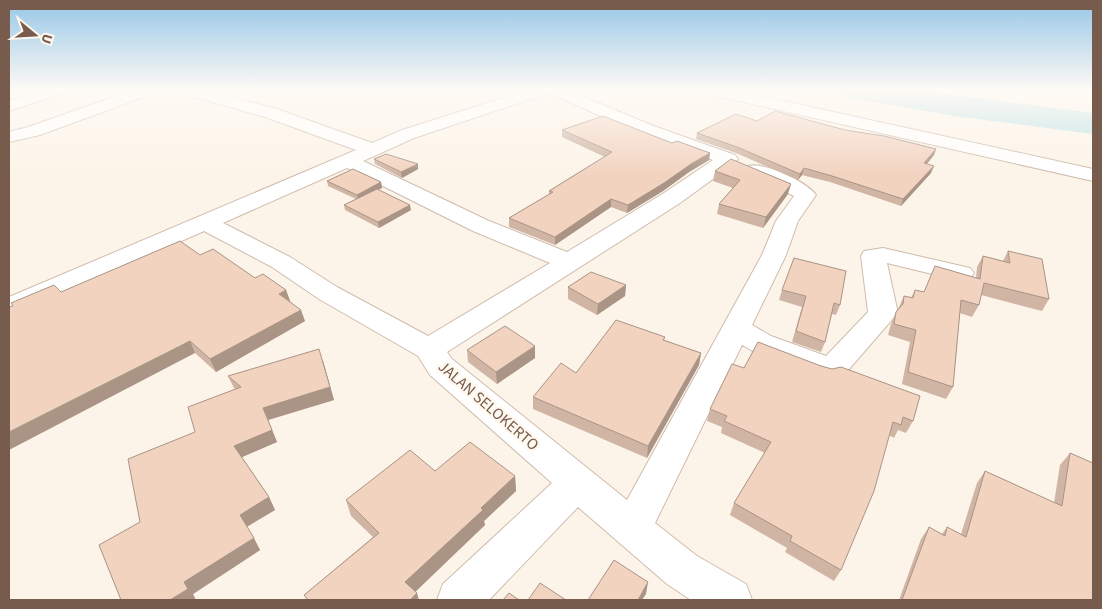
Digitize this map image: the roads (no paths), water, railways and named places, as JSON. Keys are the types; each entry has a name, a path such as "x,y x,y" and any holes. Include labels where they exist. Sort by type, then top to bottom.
{"street":[{"path":"9,137 34,131 69,118"},
{"path":"286,118 372,150"},
{"path":"9,307 346,160 408,134 456,118"},
{"path":"620,118 728,159 793,186 805,195 787,221 774,256 632,529"},
{"path":"839,118 1093,175"},
{"path":"429,349 672,198 728,159"},
{"path":"346,160 481,226 569,262"},
{"name":"JALAN SELOKERTO","path":"204,222 281,262 328,293 429,349 441,367 632,529 682,570 730,600"},
{"path":"736,328 760,343 828,368 833,367 882,315 883,309 872,256 883,255 961,273"},
{"path":"459,600 577,483"}],"waterway":[{"path":"1050,118 1093,124"}]}
